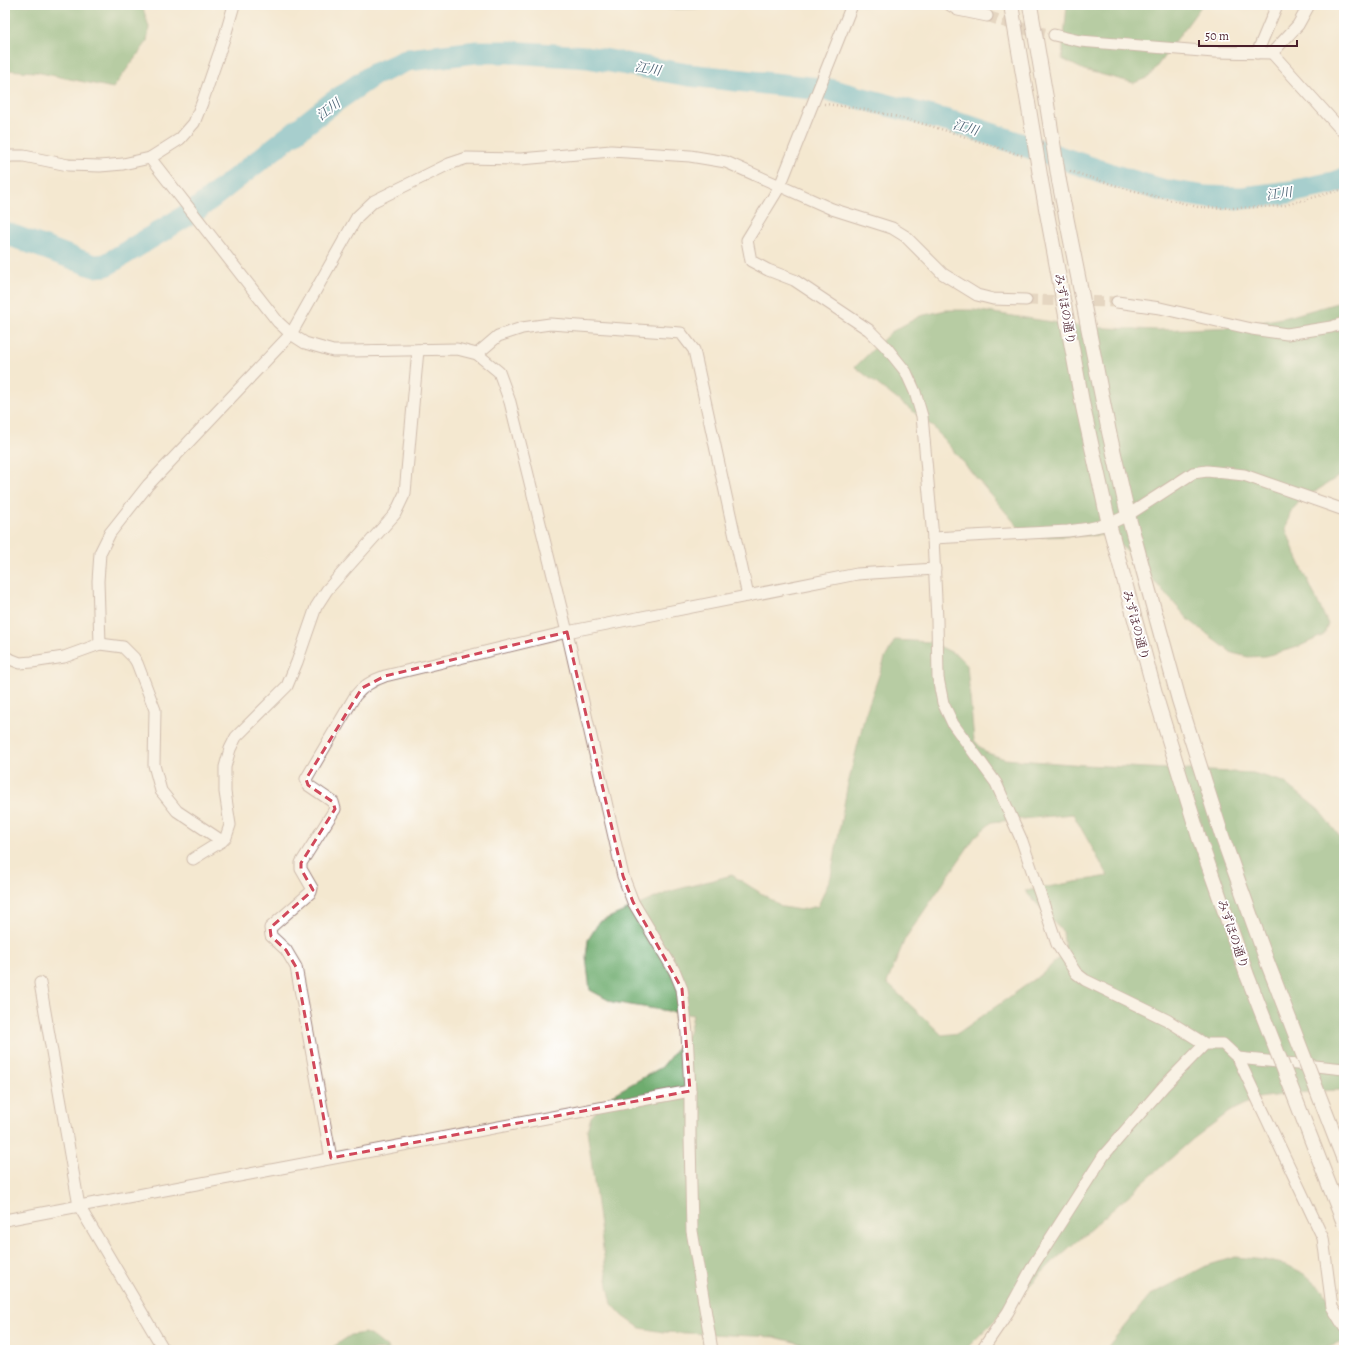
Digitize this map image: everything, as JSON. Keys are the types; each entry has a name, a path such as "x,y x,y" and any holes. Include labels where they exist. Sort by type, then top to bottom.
{"street":[{"path":"5,159 10,156 24,156 68,165 100,166 123,164 150,158 180,139 194,123 202,104 234,5"},
{"path":"852,5 780,186 747,240 751,261 768,270 794,280 869,330 886,347 906,372 915,392 922,416 935,570 938,678 943,703 953,724 996,783 1022,841 1057,944 1076,973 1084,980 1167,1020 1205,1044 1224,1044 1238,1058 1323,1238 1332,1307 1344,1327"},
{"path":"950,5 958,10 987,16"},
{"name":"みずほの通り","path":"1011,5 1083,407 1109,524 1158,704 1202,844 1247,975 1344,1223"},
{"name":"みずほの通り","path":"1030,5 1046,98 1064,176 1107,424 1128,515 1179,700 1222,836 1268,964 1344,1160"},
{"path":"1257,52 1277,5"},
{"path":"1272,53 1298,25 1309,5"},
{"path":"1054,35 1080,41 1214,52 1272,53 1344,133"},
{"path":"100,644 98,581 100,553 110,533 148,485 291,334 357,217 374,201 449,164 467,158 521,159 611,151 690,156 726,162 832,209 892,228 905,236 943,274 977,295 993,299 1026,300"},
{"path":"150,158 278,322 291,334 305,343 333,351 457,349 477,354 498,372 510,402 567,632 624,876 633,902 674,972 682,989 687,1033 690,1091 692,1231 712,1350"},
{"path":"1117,302 1160,308 1252,329 1287,334 1331,327 1344,323"},
{"path":"477,354 498,336 522,328 550,324 681,333 694,350 748,596"},
{"path":"193,859 226,837 230,825 225,792 225,767 230,749 236,737 287,686 319,601 326,590 395,514 405,493 418,350"},
{"path":"933,538 1068,531 1109,524 1128,515 1193,473 1206,471 1244,475 1344,510"},
{"path":"331,1158 296,967 286,950 271,936 270,928 311,892 312,888 301,869 301,863 335,809 333,802 308,785 306,779 355,696 362,688 371,681 385,676 567,632 857,574 935,570"},
{"path":"5,657 20,663 32,662 64,657 100,644 123,647 138,663 155,710 154,765 161,791 177,811 222,841"},
{"path":"40,983 79,1206 164,1350"},
{"path":"982,1350 1008,1312 1034,1264 1104,1155 1164,1086 1205,1044"},
{"path":"1238,1058 1344,1069"},
{"path":"5,1220 690,1091"}],"path":[{"path":"813,103 848,106 931,125 1031,158"},
{"path":"1064,176 1126,189 1198,207 1234,208 1282,206 1344,189"}],"highlighted area":[{"path":"567,632 623,876 633,902 682,989 690,1091 331,1158 296,967 286,950 271,936 270,928 313,890 301,869 301,863 335,809 333,802 308,785 306,779 362,688 385,676"}],"green space":[{"path":"5,5 142,5 149,27 147,42 113,88 36,72 5,70"},
{"path":"652,5 720,5 719,8 671,9"},
{"path":"1067,5 1202,5 1149,77 1134,83 1084,70 1062,59"},
{"path":"1344,301 1344,473 1299,502 1290,513 1286,529 1295,553 1328,624 1324,635 1298,647 1266,656 1248,657 1232,653 1189,620 1128,552 1106,535 1034,537 1020,529 933,427 855,367 891,332 920,316 946,310 974,310 1085,327 1158,330 1236,327 1291,316"},
{"path":"895,640 931,642 957,655 967,665 974,740 985,752 1005,759 1085,765 1253,773 1284,782 1318,809 1344,842 1344,1090 1315,1091 1258,1098 1229,1112 1193,1139 1054,1261 965,1350 821,1350 774,1337 663,1332 640,1328 623,1316 612,1304 608,1286 587,1130 591,1117 610,1096 662,1067 689,1033 693,1015 612,1002 590,990 586,957 588,940 599,922 671,891 732,875 783,907 800,910 818,906 831,876 847,788 865,715 885,658","holes":["1073,814 1108,876 1025,891 1063,932 1065,952 1042,974 958,1033 942,1035 887,983 905,939 975,837 992,822"]},
{"path":"1235,1257 1265,1260 1287,1265 1305,1274 1323,1290 1344,1327 1344,1342 1320,1350 1105,1350 1149,1296 1206,1266"},
{"path":"365,1333 375,1338 390,1350 328,1350 351,1335"}],"waterway":[{"name":"江川","path":"5,233 94,266 106,265 197,209 331,104 373,75 408,60 477,52 509,52 587,57 688,75 830,90 967,126 1115,176 1162,190 1206,197 1242,198 1290,192 1333,183 1344,179"}],"tunnel":[{"path":"987,16 1028,30 1054,35"},
{"path":"1026,300 1117,302"}]}
